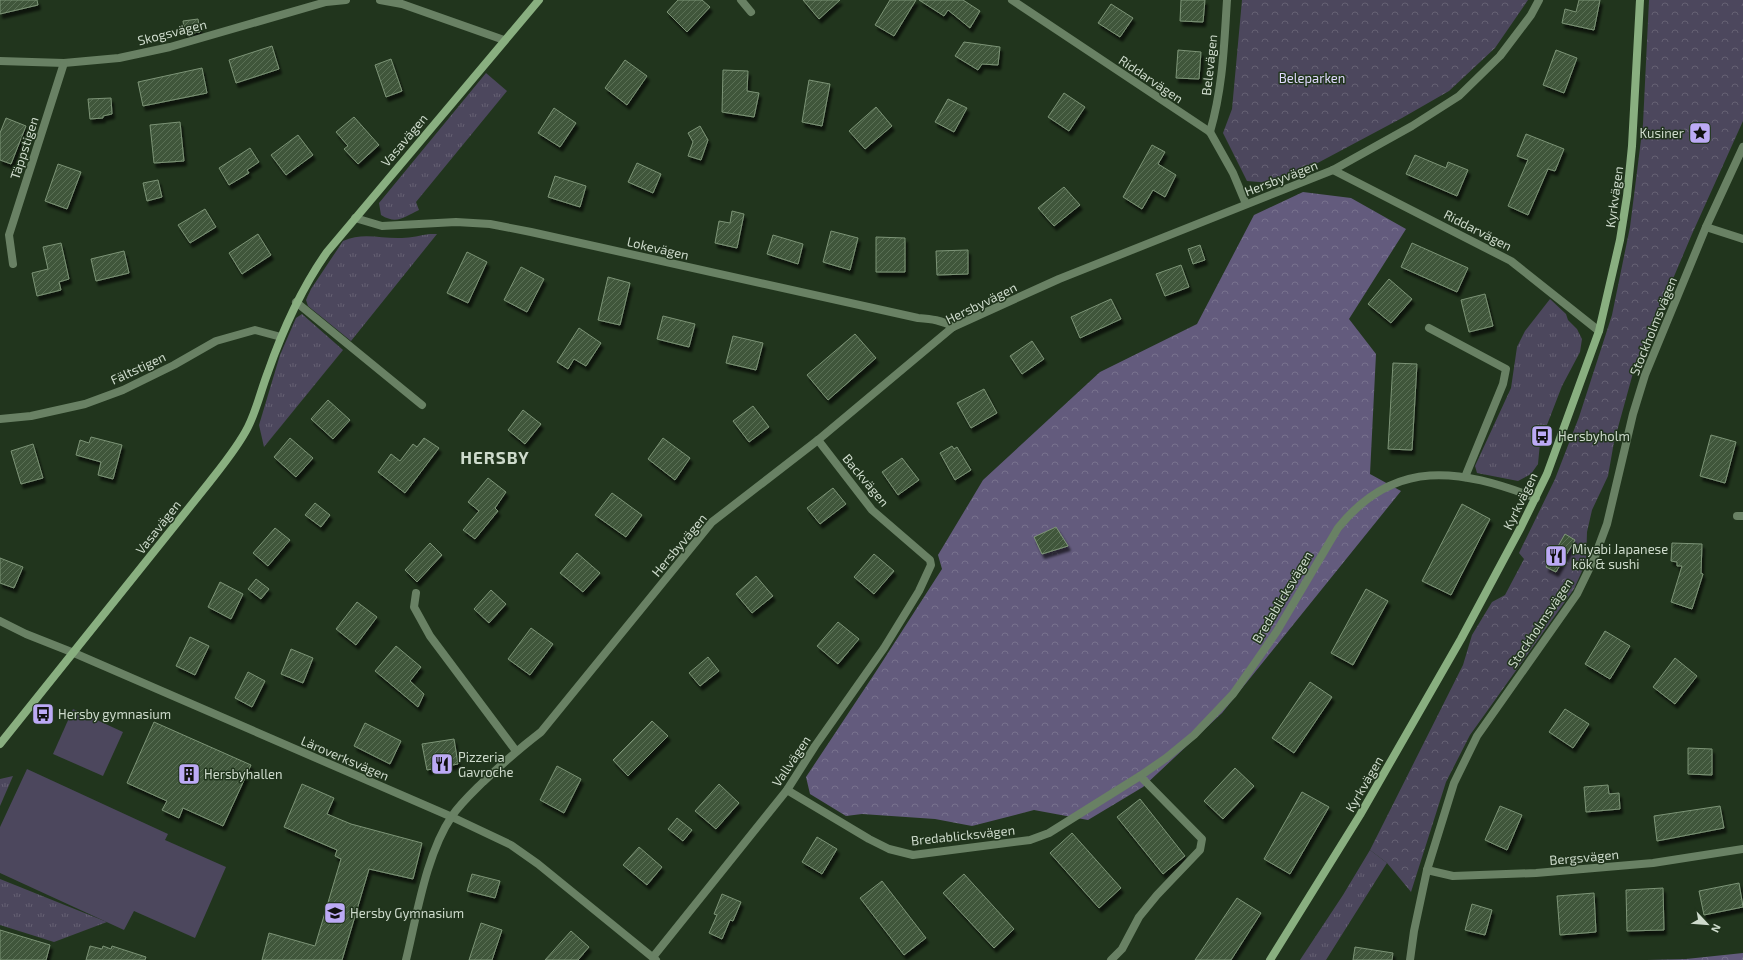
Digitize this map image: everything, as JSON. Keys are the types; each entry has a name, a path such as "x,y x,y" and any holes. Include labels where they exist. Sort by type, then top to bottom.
{"street":[{"name":"Skogsvägen","path":"0,61 64,64 119,58 170,47 326,2 346,0"},
{"path":"380,0 402,4 504,40"},
{"name":"Vasavägen","path":"0,744 208,484 241,440 256,409 280,337 296,302 323,257 539,0"},
{"path":"740,0 751,12"},
{"name":"Riddarvägen","path":"1012,0 1210,132 1233,173 1246,204"},
{"name":"Belevägen","path":"1210,132 1222,80 1227,0"},
{"name":"Hersbyvägen","path":"406,960 429,867 440,840 452,817 461,804 516,751 541,732 712,522 818,440 953,328 1059,279 1333,170 1412,126 1459,96 1500,56 1531,15 1540,0"},
{"name":"Kyrkvägen","path":"1270,960 1360,815 1461,639 1536,498 1550,467 1599,332 1620,240 1627,196 1632,146 1640,0"},
{"name":"Täppstigen","path":"14,264 9,236 64,64"},
{"name":"Stockholmsvägen","path":"1410,960 1414,931 1427,870 1454,783 1476,736 1577,594 1594,559 1607,524 1633,414 1645,375 1706,227 1743,147"},
{"name":"Riddarvägen","path":"1333,170 1511,261 1599,332"},
{"name":"Lokevägen","path":"355,218 382,226 456,222 490,224 918,318 937,320 945,322 953,328"},
{"path":"1706,227 1743,239"},
{"path":"296,302 422,405"},
{"path":"1429,328 1506,369 1503,384 1464,477"},
{"name":"Fältstigen","path":"0,419 31,416 85,404 123,390 174,365 216,341 255,330 280,337"},
{"name":"Backvägen","path":"818,440 872,510 930,560 931,566"},
{"name":"Bredablicksvägen","path":"787,790 868,839 889,849 913,855 1030,840 1049,833 1166,758 1194,735 1233,694 1277,631 1338,528 1350,513 1366,499 1385,487 1436,474 1464,477 1507,487 1536,498"},
{"name":"Vallvägen","path":"654,959 787,790 815,746 884,648 919,591 931,566"},
{"path":"416,593 414,606 430,636 516,751"},
{"name":"Läroverksvägen","path":"0,620 26,634 74,653 452,817 511,845 538,864 654,959"},
{"path":"1111,960 1122,949 1139,917 1157,895 1200,850 1202,839 1140,776"},
{"name":"Bergsvägen","path":"1427,870 1453,876 1536,873 1653,862 1743,849"}],"green space":[{"name":"Beleparken","path":"1242,0 1528,0 1495,48 1449,91 1312,166 1271,183 1247,181 1223,133 1232,109"},
{"path":"1649,0 1743,0 1743,121 1692,234 1633,373 1614,442 1608,476 1592,510 1587,532 1586,562 1574,589 1470,735 1446,782 1411,892 1387,863 1370,850 1463,665 1472,635 1492,602 1505,595 1524,559 1519,553 1555,479 1579,417 1612,315 1630,227 1643,124"},
{"path":"486,73 507,91 416,202 419,210 396,220 381,215 379,203"},
{"path":"1303,192 1351,198 1406,229 1349,319 1376,354 1370,474 1401,491 1222,713 1143,787 1088,820 1034,810 972,826 935,819 862,814 846,816 810,794 806,777 942,569 938,555 983,480 1100,372 1197,324 1254,215"},
{"path":"437,234 351,341 308,306 306,300 311,289 343,241 350,238 365,236 405,238"},
{"path":"1550,299 1566,314 1568,320 1577,329 1582,339 1580,352 1562,386 1540,443 1538,464 1531,474 1518,481 1477,473 1475,466 1511,388 1517,347 1525,331"},
{"path":"302,314 343,350 264,447 259,425 280,355 296,318"},
{"path":"73,709 123,732 103,776 53,754"},
{"path":"27,769 168,834 165,840 226,867 195,938 134,911 124,930 0,873 0,827"},
{"path":"13,776 0,806 0,779"},
{"path":"1370,850 1387,863 1326,960 1300,960 1343,895"},
{"path":"0,879 107,922 54,942 0,925"},
{"path":"1743,953 1743,960 1647,960 1686,959"}],"building":[{"path":"0,0 37,0 38,5 0,14"},
{"path":"678,0 702,0 710,7 687,32 667,12"},
{"path":"803,0 840,0 819,19"},
{"path":"890,0 916,0 894,36 875,25"},
{"path":"919,0 963,0 980,11 970,28 948,10 944,16"},
{"path":"1181,0 1205,0 1203,22 1180,21"},
{"path":"1579,0 1600,0 1594,30 1562,23 1565,9 1576,12"},
{"path":"1111,4 1133,18 1120,37 1098,23"},
{"path":"198,19 200,32 185,34 183,21"},
{"path":"964,42 1000,47 998,65 982,64 978,70 955,56"},
{"path":"272,46 279,69 236,83 229,60"},
{"path":"1178,50 1201,52 1199,79 1176,78"},
{"path":"1556,50 1577,58 1564,93 1543,85"},
{"path":"391,59 402,91 386,97 375,65"},
{"path":"625,60 647,76 627,105 605,88"},
{"path":"202,68 207,93 143,106 138,82"},
{"path":"723,70 748,71 747,91 759,93 754,117 722,112"},
{"path":"809,80 830,84 822,126 802,122"},
{"path":"1064,93 1085,107 1069,131 1048,117"},
{"path":"111,98 112,114 103,116 103,118 90,119 88,99"},
{"path":"948,99 967,108 954,132 935,122"},
{"path":"876,107 892,126 865,149 849,131"},
{"path":"554,108 576,123 560,147 538,133"},
{"path":"354,117 379,145 358,164 344,149 348,146 336,132"},
{"path":"6,118 26,126 11,164 0,160 0,133"},
{"path":"180,122 184,161 154,163 150,125"},
{"path":"700,126 708,140 701,160 688,156 693,142 688,133"},
{"path":"1526,134 1564,149 1555,171 1548,169 1528,215 1508,206 1528,160 1517,156"},
{"path":"298,135 313,155 286,175 271,155"},
{"path":"1152,145 1165,152 1158,164 1176,175 1165,197 1153,190 1142,209 1123,197"},
{"path":"250,148 259,162 247,170 249,173 229,185 219,168"},
{"path":"1415,155 1446,168 1448,162 1468,170 1457,196 1406,174"},
{"path":"637,163 661,174 653,193 628,182"},
{"path":"58,164 81,172 67,209 45,201"},
{"path":"555,176 586,186 580,207 548,197"},
{"path":"158,180 162,197 147,201 143,183"},
{"path":"1064,187 1080,205 1054,226 1038,208"},
{"path":"205,209 216,227 190,243 178,225"},
{"path":"732,211 744,214 737,248 715,243 719,221 730,223"},
{"path":"831,231 858,238 850,270 823,262"},
{"path":"258,234 271,255 242,274 229,253"},
{"path":"773,235 803,244 798,264 767,254"},
{"path":"876,237 905,238 905,272 876,272"},
{"path":"61,243 69,279 59,282 61,290 37,296 32,273 48,269 43,247"},
{"path":"1412,243 1468,268 1457,292 1401,267"},
{"path":"1200,245 1205,260 1193,264 1188,249"},
{"path":"968,250 968,274 937,275 936,251"},
{"path":"124,251 129,273 96,281 91,259"},
{"path":"467,252 487,262 468,303 447,293"},
{"path":"1181,265 1189,287 1165,296 1156,274"},
{"path":"521,267 544,279 527,312 504,300"},
{"path":"608,277 630,283 620,325 598,320"},
{"path":"1389,279 1412,299 1391,323 1368,304"},
{"path":"1485,294 1493,326 1469,332 1461,300"},
{"path":"1111,299 1121,319 1080,338 1071,317"},
{"path":"663,316 695,324 689,347 657,339"},
{"path":"579,328 601,343 586,366 574,359 568,369 557,362"},
{"path":"855,334 876,358 828,400 807,375"},
{"path":"733,336 763,343 756,370 726,363"},
{"path":"1032,341 1044,359 1022,374 1010,356"},
{"path":"1393,363 1417,364 1412,450 1388,449"},
{"path":"984,389 997,413 971,428 957,403"},
{"path":"328,400 350,420 333,439 311,419"},
{"path":"753,406 769,427 749,442 733,421"},
{"path":"523,410 541,424 525,444 508,430"},
{"path":"1711,435 1736,442 1725,483 1700,476"},
{"path":"91,437 122,445 113,479 98,475 101,462 76,455 80,440 89,443"},
{"path":"290,438 313,458 296,477 274,457"},
{"path":"424,438 439,448 405,493 378,472 391,454 400,461 413,444 417,447"},
{"path":"663,438 690,458 675,480 648,459"},
{"path":"33,444 43,478 21,484 11,451"},
{"path":"952,446 954,449 957,447 971,470 955,480 940,453"},
{"path":"902,458 919,480 898,495 882,472"},
{"path":"488,478 506,492 495,508 498,511 475,539 463,530 479,511 468,502"},
{"path":"833,488 846,504 820,524 807,508"},
{"path":"612,493 642,515 626,537 595,515"},
{"path":"315,503 330,515 321,527 305,515"},
{"path":"1462,504 1490,519 1451,595 1422,581"},
{"path":"1056,527 1068,546 1042,554 1034,537"},
{"path":"275,528 290,540 268,566 253,553"},
{"path":"1565,534 1575,540 1556,572 1546,567"},
{"path":"430,543 442,555 417,582 405,570"},
{"path":"1672,543 1702,544 1701,573 1703,574 1692,609 1671,602 1682,566 1677,566 1677,562 1671,561"},
{"path":"577,553 600,573 583,592 560,573"},
{"path":"874,554 894,571 874,594 854,577"},
{"path":"0,558 23,567 14,588 0,583"},
{"path":"756,576 773,596 752,613 736,594"},
{"path":"256,579 269,589 261,599 248,589"},
{"path":"220,582 243,594 231,619 208,607"},
{"path":"1366,589 1388,601 1353,665 1331,653"},
{"path":"491,590 506,604 489,623 474,609"},
{"path":"357,602 377,617 356,645 336,629"},
{"path":"838,622 859,639 838,664 817,646"},
{"path":"531,628 553,644 530,675 508,659"},
{"path":"1605,631 1630,646 1610,679 1585,664"},
{"path":"190,637 209,646 195,675 176,666"},
{"path":"396,646 421,667 410,681 424,694 418,707 375,671"},
{"path":"291,649 313,658 303,683 281,674"},
{"path":"708,657 719,671 700,686 689,673"},
{"path":"1675,658 1697,676 1675,704 1653,687"},
{"path":"248,672 265,681 252,707 235,698"},
{"path":"1310,682 1332,697 1294,753 1272,738"},
{"path":"1565,709 1589,724 1573,748 1549,732"},
{"path":"652,721 668,736 628,776 613,760"},
{"name":"Hersbyhallen","path":"154,722 251,765 223,826 183,808 179,818 162,810 167,801 127,783"},
{"path":"365,723 401,741 390,764 354,746"},
{"path":"454,739 458,764 427,770 422,744"},
{"path":"1688,748 1712,749 1712,775 1688,774"},
{"path":"557,766 581,779 564,813 540,800"},
{"path":"1235,768 1254,786 1223,819 1204,801"},
{"path":"302,784 334,798 327,814 351,824 422,843 413,879 369,869 342,960 262,960 269,933 315,946 341,859 335,856 337,850 284,827"},
{"path":"719,784 739,803 716,829 695,811"},
{"path":"1608,785 1609,794 1619,793 1620,809 1586,812 1584,787"},
{"path":"1302,792 1329,807 1290,874 1264,859"},
{"path":"1140,799 1185,856 1163,874 1117,817"},
{"path":"1500,806 1522,815 1507,850 1485,840"},
{"path":"1720,806 1724,828 1657,841 1654,816"},
{"path":"677,818 692,830 683,841 668,829"},
{"path":"1072,833 1121,888 1099,908 1050,853"},
{"path":"817,837 837,849 822,874 802,862"},
{"path":"639,847 662,867 647,885 623,865"},
{"path":"472,874 500,881 495,898 467,891"},
{"path":"964,874 1014,929 994,948 943,893"},
{"path":"882,881 926,938 904,955 860,898"},
{"path":"1739,883 1743,907 1704,915 1699,891"},
{"path":"1663,888 1664,930 1627,931 1626,890"},
{"path":"1594,893 1596,932 1560,935 1557,896"},
{"path":"722,894 741,902 733,921 730,920 722,939 709,933 717,915 714,914"},
{"path":"1237,898 1261,913 1231,960 1195,960"},
{"path":"1472,904 1492,910 1485,935 1465,930"},
{"path":"481,923 502,930 492,960 469,960"},
{"path":"0,930 50,945 46,960 0,960"},
{"path":"571,931 589,947 578,960 545,960"},
{"path":"90,946 102,949 103,946 111,949 112,946 146,957 145,960 86,960"},
{"path":"1355,947 1393,953 1392,960 1353,960"}],"place":[{"name":"Kusiner","path":"1700,133"},
{"name":"Hersbyholm","path":"1542,436"},
{"name":"Miyabi Japanese kök & sushi","path":"1556,556"},
{"name":"Hersby gymnasium","path":"43,714"},
{"name":"Pizzeria Gavroche","path":"442,764"},
{"name":"Hersbyhallen","path":"189,774"},
{"name":"Hersby Gymnasium","path":"335,913"}],"district":[{"name":"HERSBY","path":"495,457"}]}
